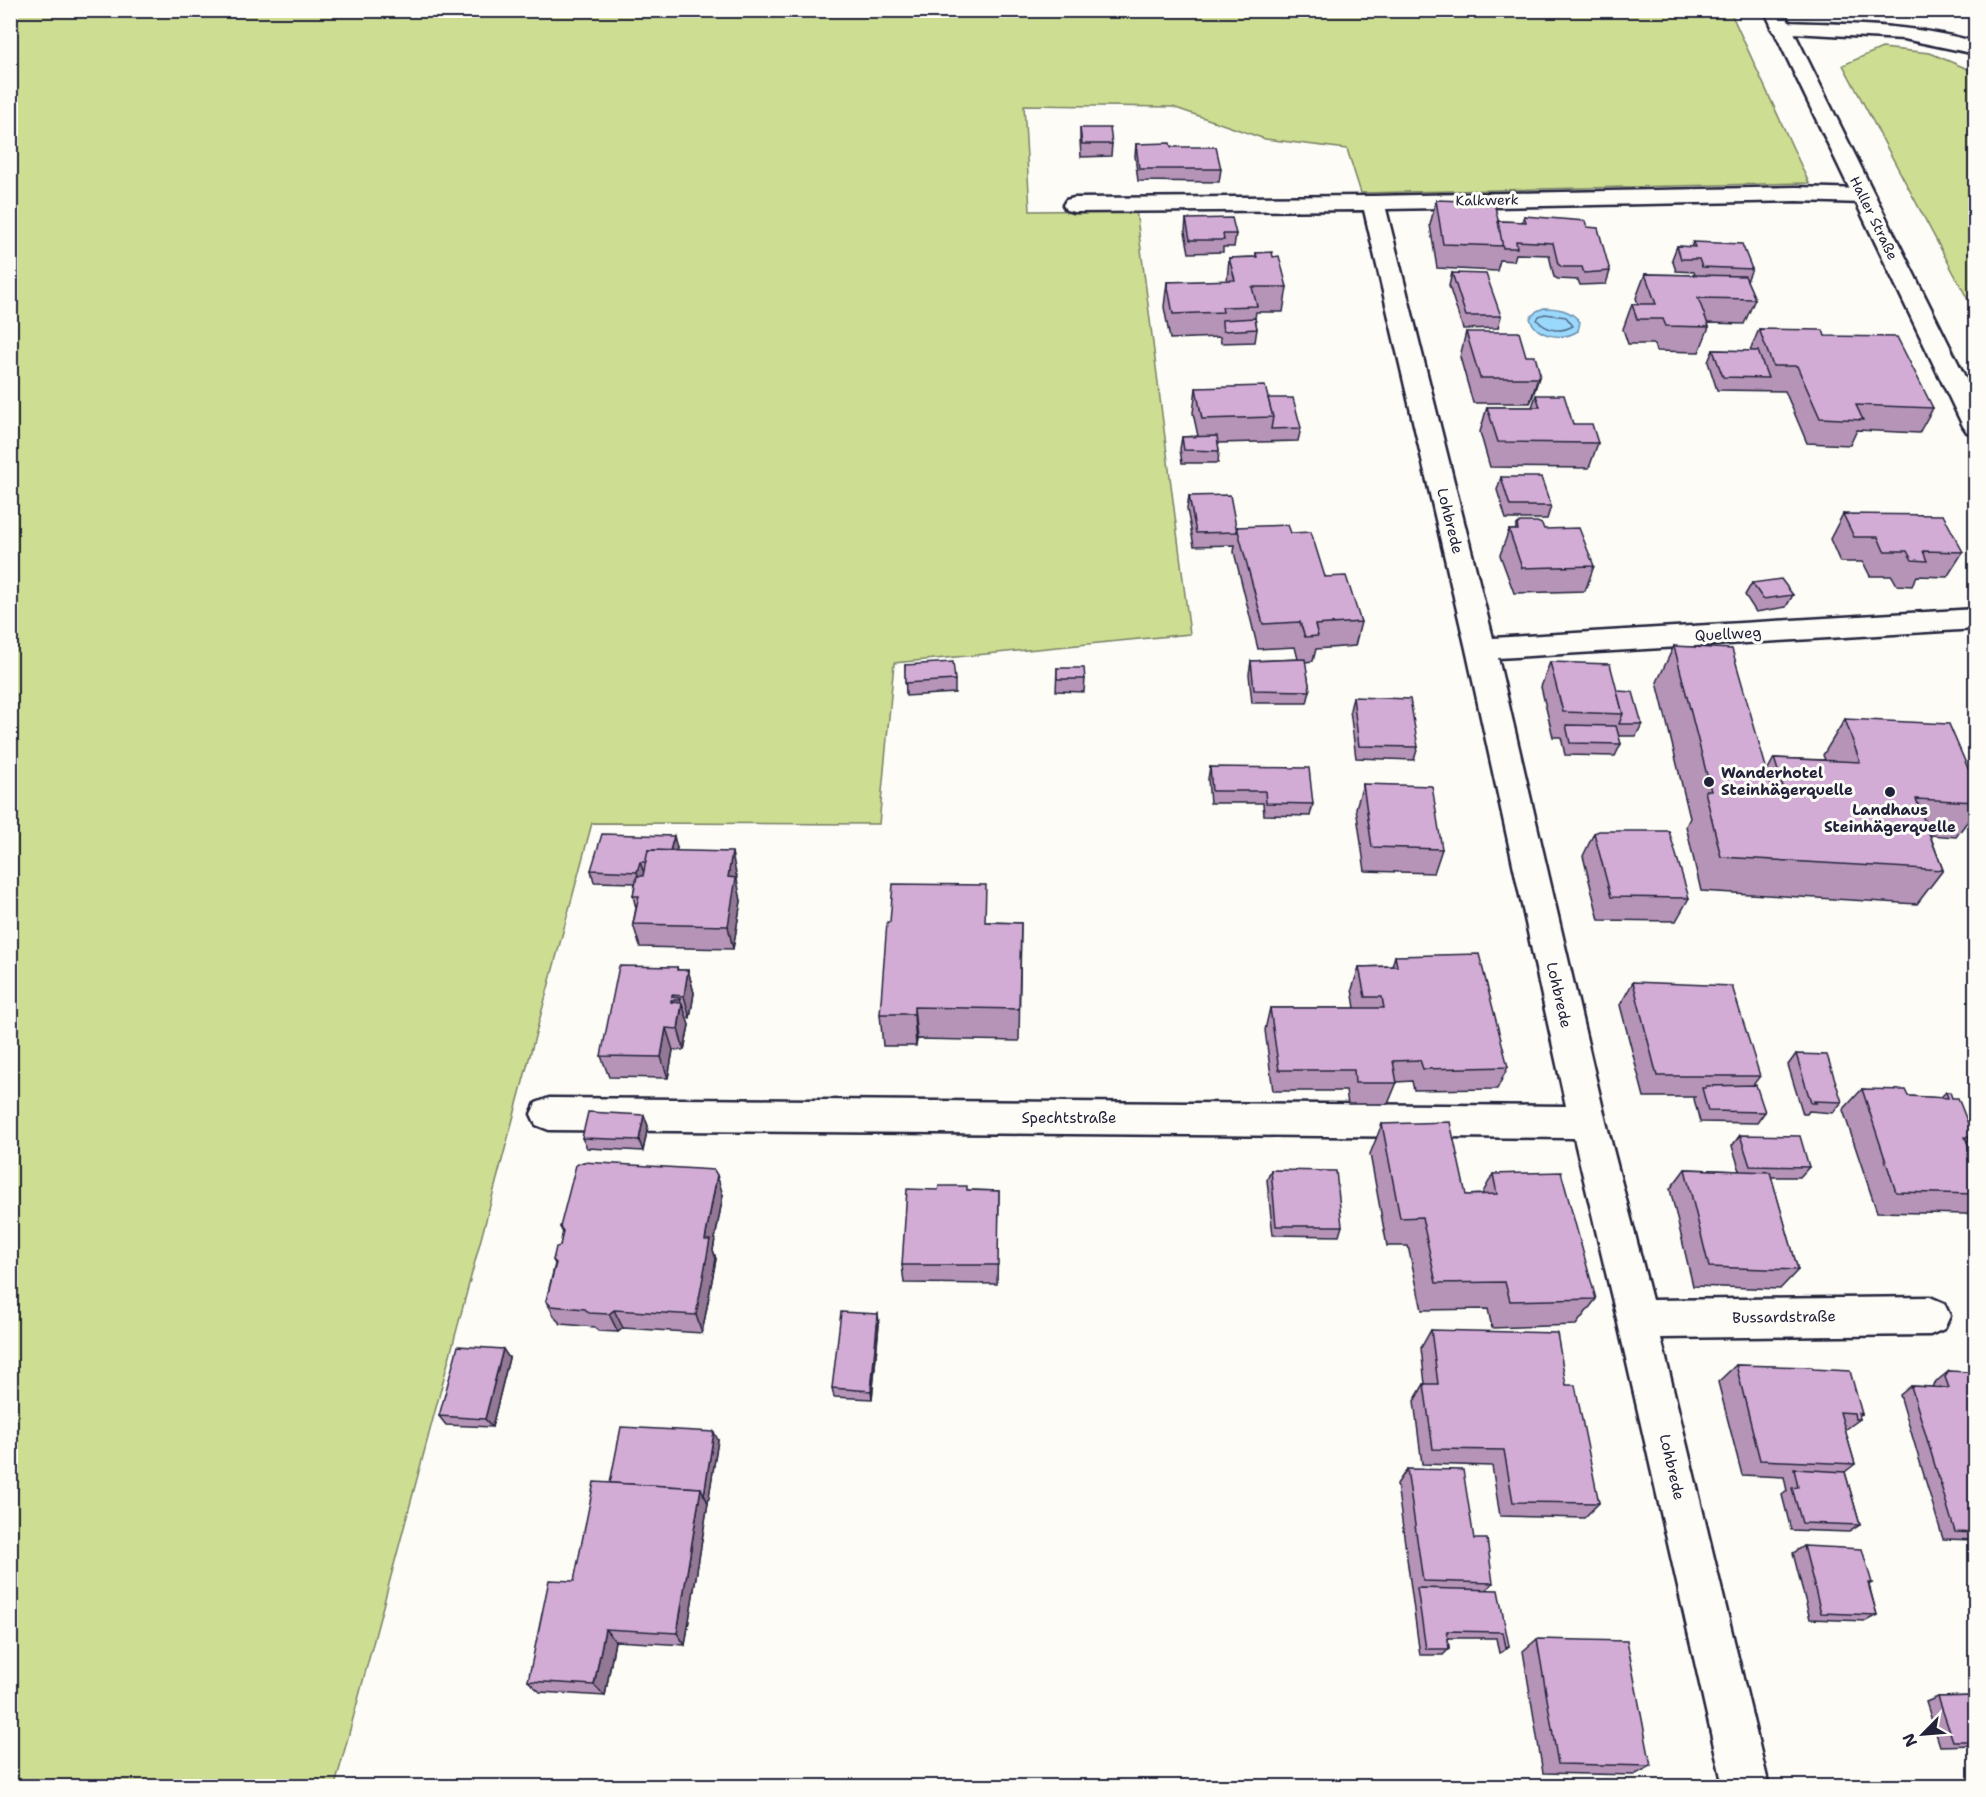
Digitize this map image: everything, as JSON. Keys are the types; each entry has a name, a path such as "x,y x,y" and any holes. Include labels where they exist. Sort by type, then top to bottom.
{"street":[{"path":"1777,19 1946,38 1976,48"},
{"name":"Haller Straße","path":"1777,19 1976,426"},
{"name":"Kalkwerk","path":"1074,205 1797,194 1863,196"},
{"name":"Lohbrede","path":"1373,202 1481,649 1588,1122 1637,1319 1746,1786"},
{"name":"Quellweg","path":"1481,649 1976,619"},
{"name":"Spechtstraße","path":"549,1114 1588,1122"},
{"name":"Bussardstraße","path":"1637,1319 1930,1316"}],"green space":[{"path":"11,11 1730,11 1809,183 1361,193 1347,149 1265,139 1173,107 1024,105 1030,211 1136,210 1190,634 894,663 879,824 592,823 335,1786 11,1786"},
{"path":"1882,48 1930,53 1975,72 1975,313 1843,65"}],"water":[{"path":"1544,308 1559,309 1573,315 1580,322 1578,331 1565,336 1557,336 1538,329 1530,318"}],"building":[{"path":"1080,128 1110,128 1112,144 1082,144"},
{"path":"1170,143 1171,147 1216,147 1221,169 1139,169 1136,144"},
{"path":"1436,200 1494,202 1504,246 1443,244"},
{"path":"1524,216 1585,221 1587,227 1598,228 1610,271 1584,273 1582,267 1562,267 1558,264 1553,243 1516,241 1517,248 1503,248 1498,221 1526,222"},
{"path":"1232,218 1236,234 1223,234 1224,240 1190,240 1186,219"},
{"path":"1693,242 1742,244 1752,269 1702,267 1699,259 1681,259 1677,246 1695,247"},
{"path":"1272,252 1273,257 1279,256 1287,287 1252,287 1257,306 1222,307 1223,312 1173,314 1167,282 1235,280 1229,258 1257,257 1256,253"},
{"path":"1452,273 1486,274 1501,316 1466,316"},
{"path":"1645,274 1745,276 1755,299 1698,298 1709,327 1666,326 1663,319 1637,319 1632,304 1656,304"},
{"path":"1255,318 1257,329 1223,331 1222,320"},
{"path":"1759,329 1823,330 1825,336 1897,337 1933,408 1856,405 1863,420 1820,418 1797,366 1773,366"},
{"path":"1466,332 1519,332 1526,356 1535,356 1540,374 1538,378 1480,378"},
{"path":"1713,350 1758,351 1768,378 1723,377"},
{"path":"1265,386 1273,417 1202,419 1196,388"},
{"path":"1536,395 1564,395 1573,424 1592,424 1598,443 1498,442 1487,407 1540,407"},
{"path":"1268,398 1293,398 1301,428 1271,429 1273,417"},
{"path":"1217,436 1219,451 1184,450 1182,437"},
{"path":"1501,477 1541,477 1551,506 1510,506"},
{"path":"1230,495 1237,532 1196,533 1189,496"},
{"path":"1843,514 1943,515 1963,552 1923,551 1927,561 1912,560 1907,551 1884,551 1878,537 1854,537"},
{"path":"1520,522 1537,522 1542,524 1544,529 1579,528 1594,566 1522,568 1509,530 1518,530 1517,525"},
{"path":"1288,525 1291,533 1311,532 1325,577 1346,576 1361,622 1315,625 1318,636 1305,637 1300,622 1263,624 1237,527"},
{"path":"1781,579 1793,595 1763,599 1752,583"},
{"path":"1674,646 1732,649 1774,795 1786,796 1774,758 1860,762 1845,719 1949,724 1976,787 1976,802 1916,799 1943,870 1721,857 1705,791 1711,791"},
{"path":"1305,659 1310,691 1254,690 1251,661"},
{"path":"953,662 955,680 905,683 905,665"},
{"path":"1550,662 1610,664 1623,714 1563,712"},
{"path":"1057,668 1084,668 1085,679 1057,679"},
{"path":"1617,691 1633,692 1642,724 1619,724 1623,714"},
{"path":"1353,697 1410,699 1418,747 1359,746"},
{"path":"1566,725 1616,726 1621,744 1570,743"},
{"path":"1210,767 1309,768 1313,804 1266,803 1265,791 1212,791"},
{"path":"1363,784 1432,786 1442,849 1372,847"},
{"path":"1599,831 1669,831 1689,898 1611,897 1594,833"},
{"path":"602,834 674,836 670,851 648,850 646,862 640,862 637,872 591,870"},
{"path":"648,850 732,852 728,877 736,878 728,926 633,924 639,896 633,896 637,876 643,876"},
{"path":"893,884 986,885 985,922 1021,923 1019,1009 914,1007 914,1014 880,1014 887,922 890,922"},
{"path":"1479,954 1508,1067 1423,1069 1420,1060 1393,1061 1397,1083 1355,1083 1354,1070 1279,1070 1270,1008 1384,1008 1382,997 1365,997 1359,967 1397,966 1395,956"},
{"path":"619,966 677,967 677,970 688,970 684,996 672,995 672,997 680,998 671,1000 671,1002 682,1003 678,1029 666,1028 661,1057 601,1056"},
{"path":"1633,982 1732,986 1760,1076 1657,1076"},
{"path":"1796,1054 1827,1055 1842,1102 1814,1101 1816,1103 1811,1103"},
{"path":"1756,1085 1765,1112 1708,1111 1702,1088"},
{"path":"1862,1089 1905,1090 1908,1096 1948,1098 1946,1092 1950,1092 1952,1098 1958,1098 1973,1136 1965,1137 1976,1164 1976,1194 1896,1192"},
{"path":"588,1112 644,1115 639,1140 582,1138"},
{"path":"1450,1122 1466,1195 1497,1194 1493,1174 1561,1172 1596,1299 1510,1301 1505,1282 1436,1283 1422,1217 1400,1218 1382,1124"},
{"path":"1740,1135 1800,1136 1809,1167 1750,1166"},
{"path":"583,1162 714,1170 717,1175 705,1240 710,1240 696,1315 614,1310 609,1314 589,1313 585,1309 551,1306 546,1301 556,1263 553,1260 556,1247 560,1246 563,1231 560,1227 576,1165"},
{"path":"1685,1169 1770,1172 1798,1270 1709,1267"},
{"path":"1271,1170 1336,1171 1342,1226 1276,1226"},
{"path":"939,1186 967,1186 967,1190 999,1191 998,1265 902,1265 907,1189 938,1190"},
{"path":"841,1312 878,1314 871,1391 832,1388"},
{"path":"1431,1330 1557,1333 1566,1385 1575,1385 1599,1503 1513,1502 1504,1450 1433,1449 1424,1384 1438,1384"},
{"path":"458,1346 503,1349 485,1419 439,1416"},
{"path":"1736,1365 1812,1367 1813,1369 1850,1371 1862,1414 1858,1413 1860,1419 1855,1419 1854,1413 1840,1412 1855,1464 1760,1460"},
{"path":"1949,1371 1969,1372 1976,1378 1976,1533 1955,1532 1911,1386 1949,1388 1945,1377"},
{"path":"621,1427 714,1432 704,1495 701,1488 610,1483"},
{"path":"1407,1469 1463,1470 1474,1539 1487,1539 1493,1583 1423,1581"},
{"path":"1794,1469 1845,1472 1860,1525 1802,1523 1792,1488 1798,1487"},
{"path":"594,1482 701,1488 677,1633 605,1629 594,1685 528,1681 549,1580 574,1581"},
{"path":"1804,1546 1862,1549 1872,1583 1868,1583 1877,1615 1821,1613"},
{"path":"1417,1588 1498,1590 1509,1646 1506,1647 1503,1632 1447,1631 1449,1649 1426,1649"},
{"path":"1537,1639 1627,1641 1651,1766 1558,1764"},
{"path":"1976,1696 1976,1741 1953,1741 1938,1697"}],"place":[{"name":"Wanderhotel Steinhägerquelle","path":"1709,782"},
{"name":"Landhaus Steinhägerquelle","path":"1890,792"}]}
